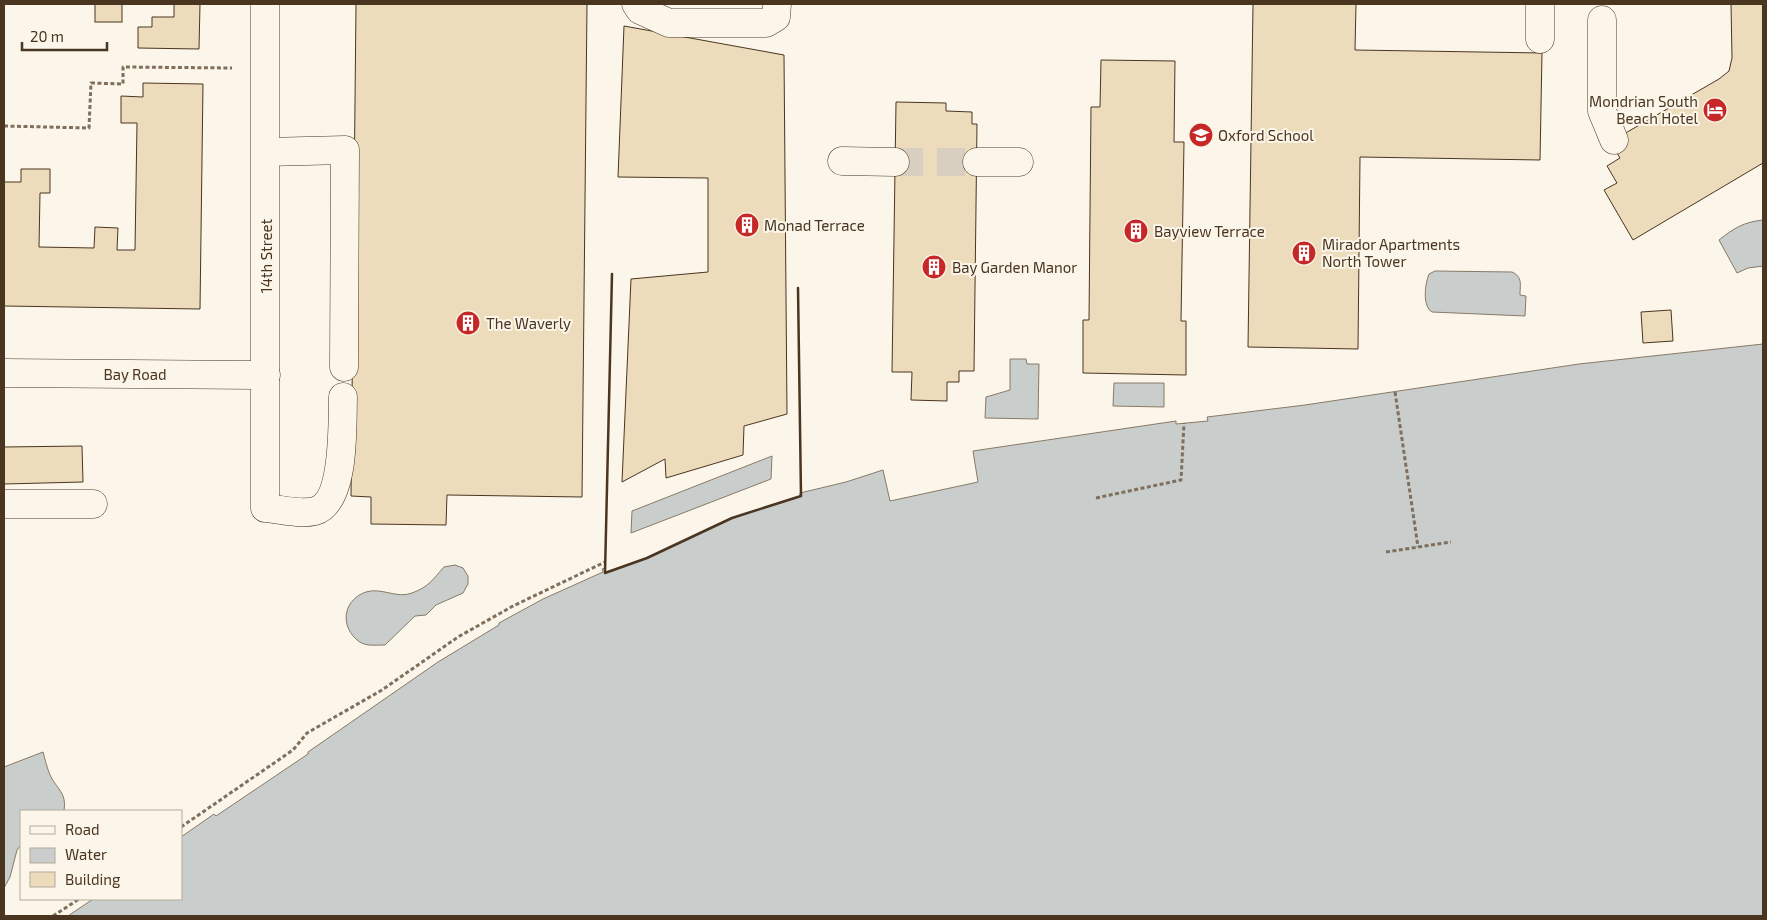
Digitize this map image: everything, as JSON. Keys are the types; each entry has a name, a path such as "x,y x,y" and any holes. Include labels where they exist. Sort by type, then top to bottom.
{"street":[{"name":"14th Street","path":"265,4 265,508 299,512 315,511 326,504 334,491 341,451 342,397"},
{"path":"636,4 640,10 669,23 766,23 776,17 777,4"},
{"path":"1540,4 1540,39"},
{"path":"1602,20 1602,111 1614,140"},
{"path":"266,152 350,150 344,367"},
{"path":"842,161 895,162"},
{"path":"977,162 1019,162"},
{"name":"Bay Road","path":"4,373 266,375"},
{"path":"4,504 93,504"}],"path":[{"path":"4,126 89,128 91,83 123,84 123,67 232,68"},
{"path":"1395,392 1418,547"},
{"path":"1096,498 1181,480 1184,423"},
{"path":"1386,552 1451,542"},
{"path":"182,826 293,750 307,733 382,690 458,637 513,606 605,562"},
{"path":"53,916 77,900"}],"water":[{"path":"1763,220 1763,266 1748,268 1737,273 1719,240 1740,226"},
{"path":"1435,271 1512,272 1516,274 1519,279 1520,295 1526,296 1525,316 1432,312 1427,305 1426,283 1429,274"},
{"path":"1763,344 1763,916 68,916 92,900 182,900 182,836 214,814 216,816 308,754 308,752 438,662 499,625 499,623 543,599 603,572 602,569 605,568 606,572 647,558 732,518 800,496 800,493 846,482 883,470 890,501 978,482 973,451 1176,421 1176,424 1208,421 1207,417 1305,405 1579,364"},
{"path":"1010,359 1026,359 1027,364 1039,364 1038,419 985,418 986,397 1010,390"},
{"path":"1114,383 1164,383 1164,407 1113,406"},
{"path":"772,456 771,479 631,533 632,511"},
{"path":"455,565 463,568 468,576 468,584 463,593 436,605 426,615 415,616 385,645 362,643 351,633 347,626 347,612 353,600 359,595 372,591 401,595 412,593 427,585 444,567"},
{"path":"43,752 50,775 63,795 65,805 64,810 20,810 20,846 17,850 10,877 4,888 4,767"}],"building":[{"path":"95,4 122,4 122,22 95,22"},
{"path":"174,4 200,4 199,49 138,48 138,27 152,27 152,17 174,17"},
{"name":"The Waverly","path":"356,4 587,4 582,497 447,495 446,525 371,524 371,497 351,496"},
{"name":"Mirador Apartments North Tower","path":"1253,4 1356,4 1355,50 1542,53 1540,160 1360,157 1358,349 1248,347"},
{"name":"Mondrian South Beach Hotel","path":"1731,4 1763,4 1763,163 1633,240 1604,190 1617,183 1607,166 1620,158 1610,142 1719,79 1729,71 1732,58"},
{"name":"Monad Terrace","path":"624,26 784,55 787,414 744,426 743,455 666,478 665,459 622,482 631,279 708,272 708,178 618,177"},
{"name":"Bayview Terrace","path":"1101,60 1175,61 1174,142 1184,142 1181,321 1186,321 1186,375 1083,373 1083,320 1089,320 1091,107 1100,107"},
{"path":"143,83 203,84 200,309 4,306 4,182 21,182 21,169 50,169 50,193 40,193 39,247 94,248 95,227 118,228 117,250 135,250 137,123 121,123 121,96 143,97"},
{"name":"Bay Garden Manor","path":"896,102 946,103 946,111 972,112 972,124 977,124 974,371 959,371 959,382 947,382 947,401 911,400 912,372 892,372"},
{"path":"1671,310 1673,341 1643,343 1641,312"},
{"path":"82,446 83,482 4,484 4,447"}],"tunnel":[{"path":"895,162 977,162"}],"wall":[{"path":"612,274 605,573 647,558 732,518 801,496 798,288"}],"place":[{"name":"Mondrian South Beach Hotel","path":"1715,110"},
{"name":"Oxford School","path":"1201,135"},
{"name":"Monad Terrace","path":"747,225"},
{"name":"Bayview Terrace","path":"1136,231"},
{"name":"Mirador Apartments North Tower","path":"1304,253"},
{"name":"Bay Garden Manor","path":"934,267"},
{"name":"The Waverly","path":"468,323"}]}
